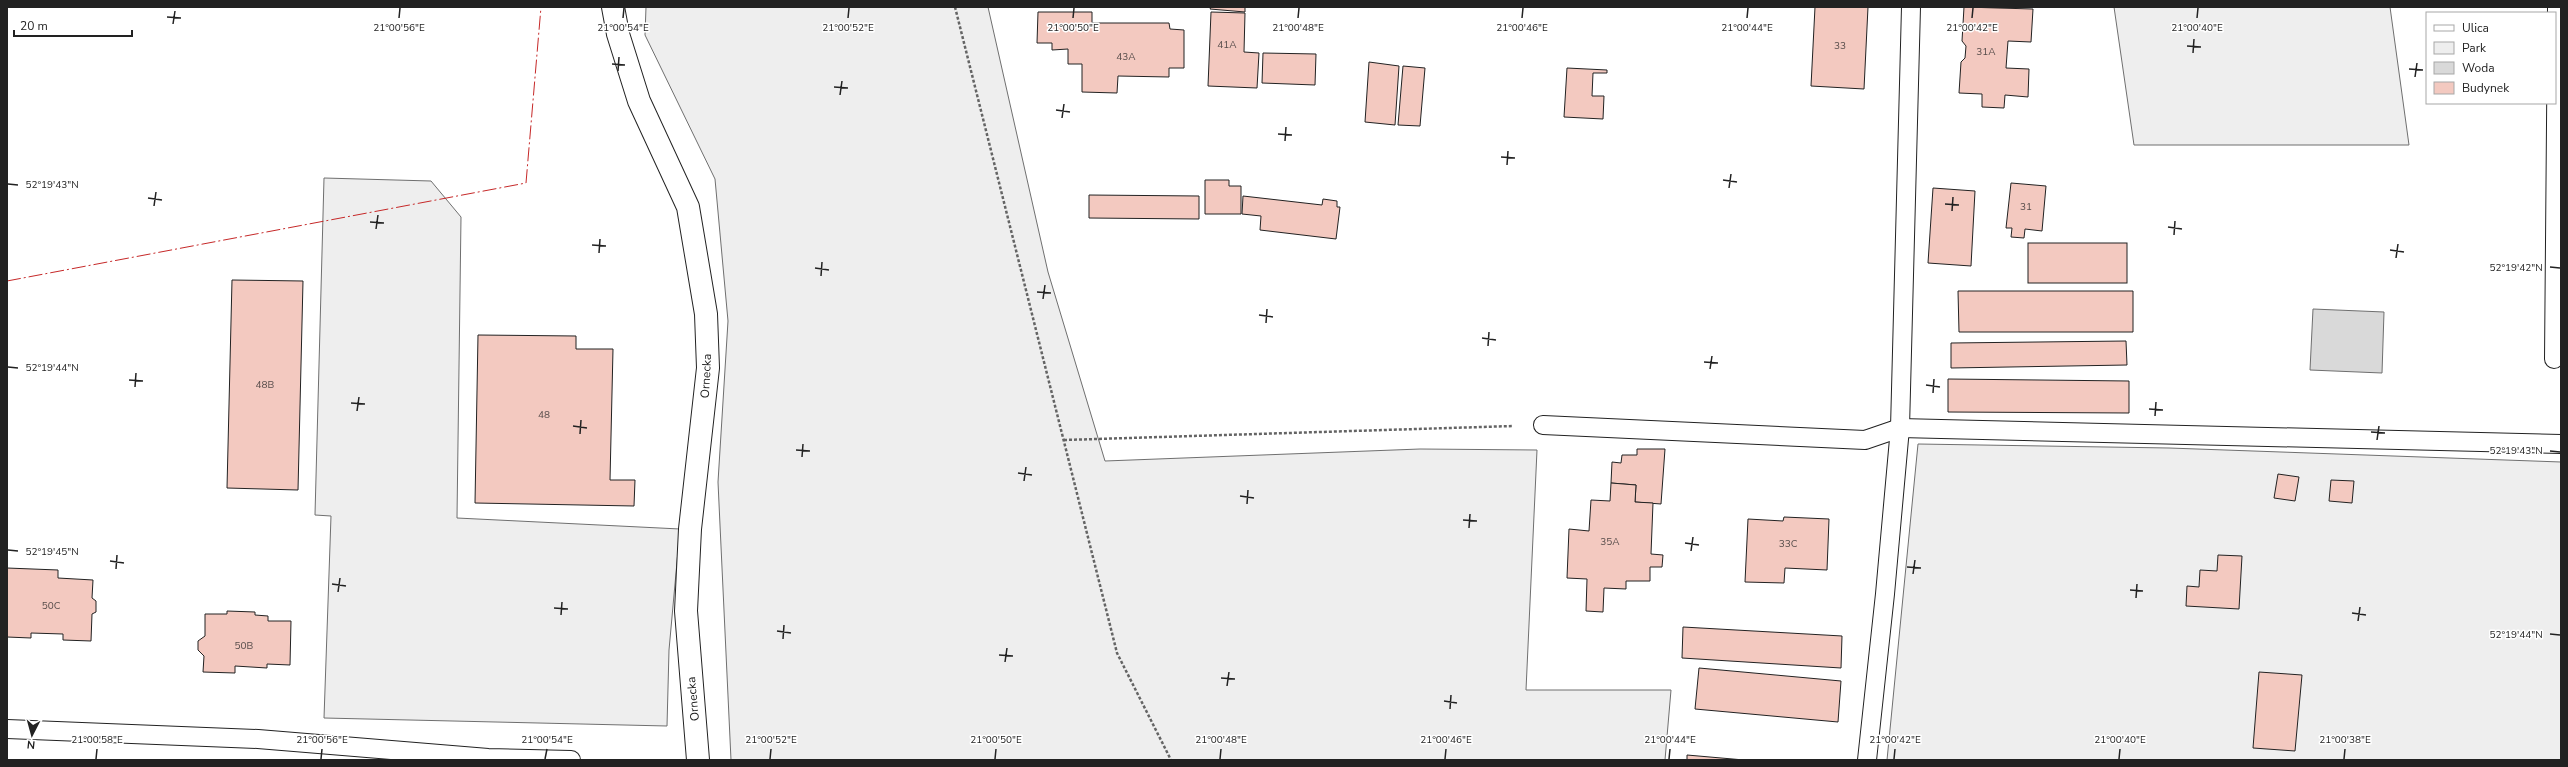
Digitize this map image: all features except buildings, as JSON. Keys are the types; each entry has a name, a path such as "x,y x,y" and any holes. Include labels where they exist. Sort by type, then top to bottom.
{"street":[{"name":"Ornecka","path":"613,7 618,34 639,101 688,207 706,314 708,368 690,529 686,611 698,760"}],"lane":[{"path":"1867,760 1900,428 1911,7"},
{"path":"2554,359 2555,104"},
{"path":"1543,425 1865,440 1900,428 2561,444"},
{"path":"7,729 258,739 488,758 571,760"}],"path":[{"path":"955,7 1117,653 1171,760"},
{"path":"1064,440 1543,425"}],"green space":[{"path":"646,7 988,7 1048,272 1105,461 1420,449 1537,450 1526,690 1671,690 1665,760 731,760 718,482 728,321 715,179 645,35"},
{"path":"2114,7 2390,7 2409,145 2134,145"},
{"path":"324,178 431,181 461,217 457,518 680,529 669,650 667,726 324,718 331,516 315,515"},
{"path":"1918,444 2169,448 2561,462 2561,760 1887,760"}],"water":[{"path":"2313,309 2384,312 2382,373 2310,370"}],"power":[{"path":"7,281 526,183 541,7"}]}
